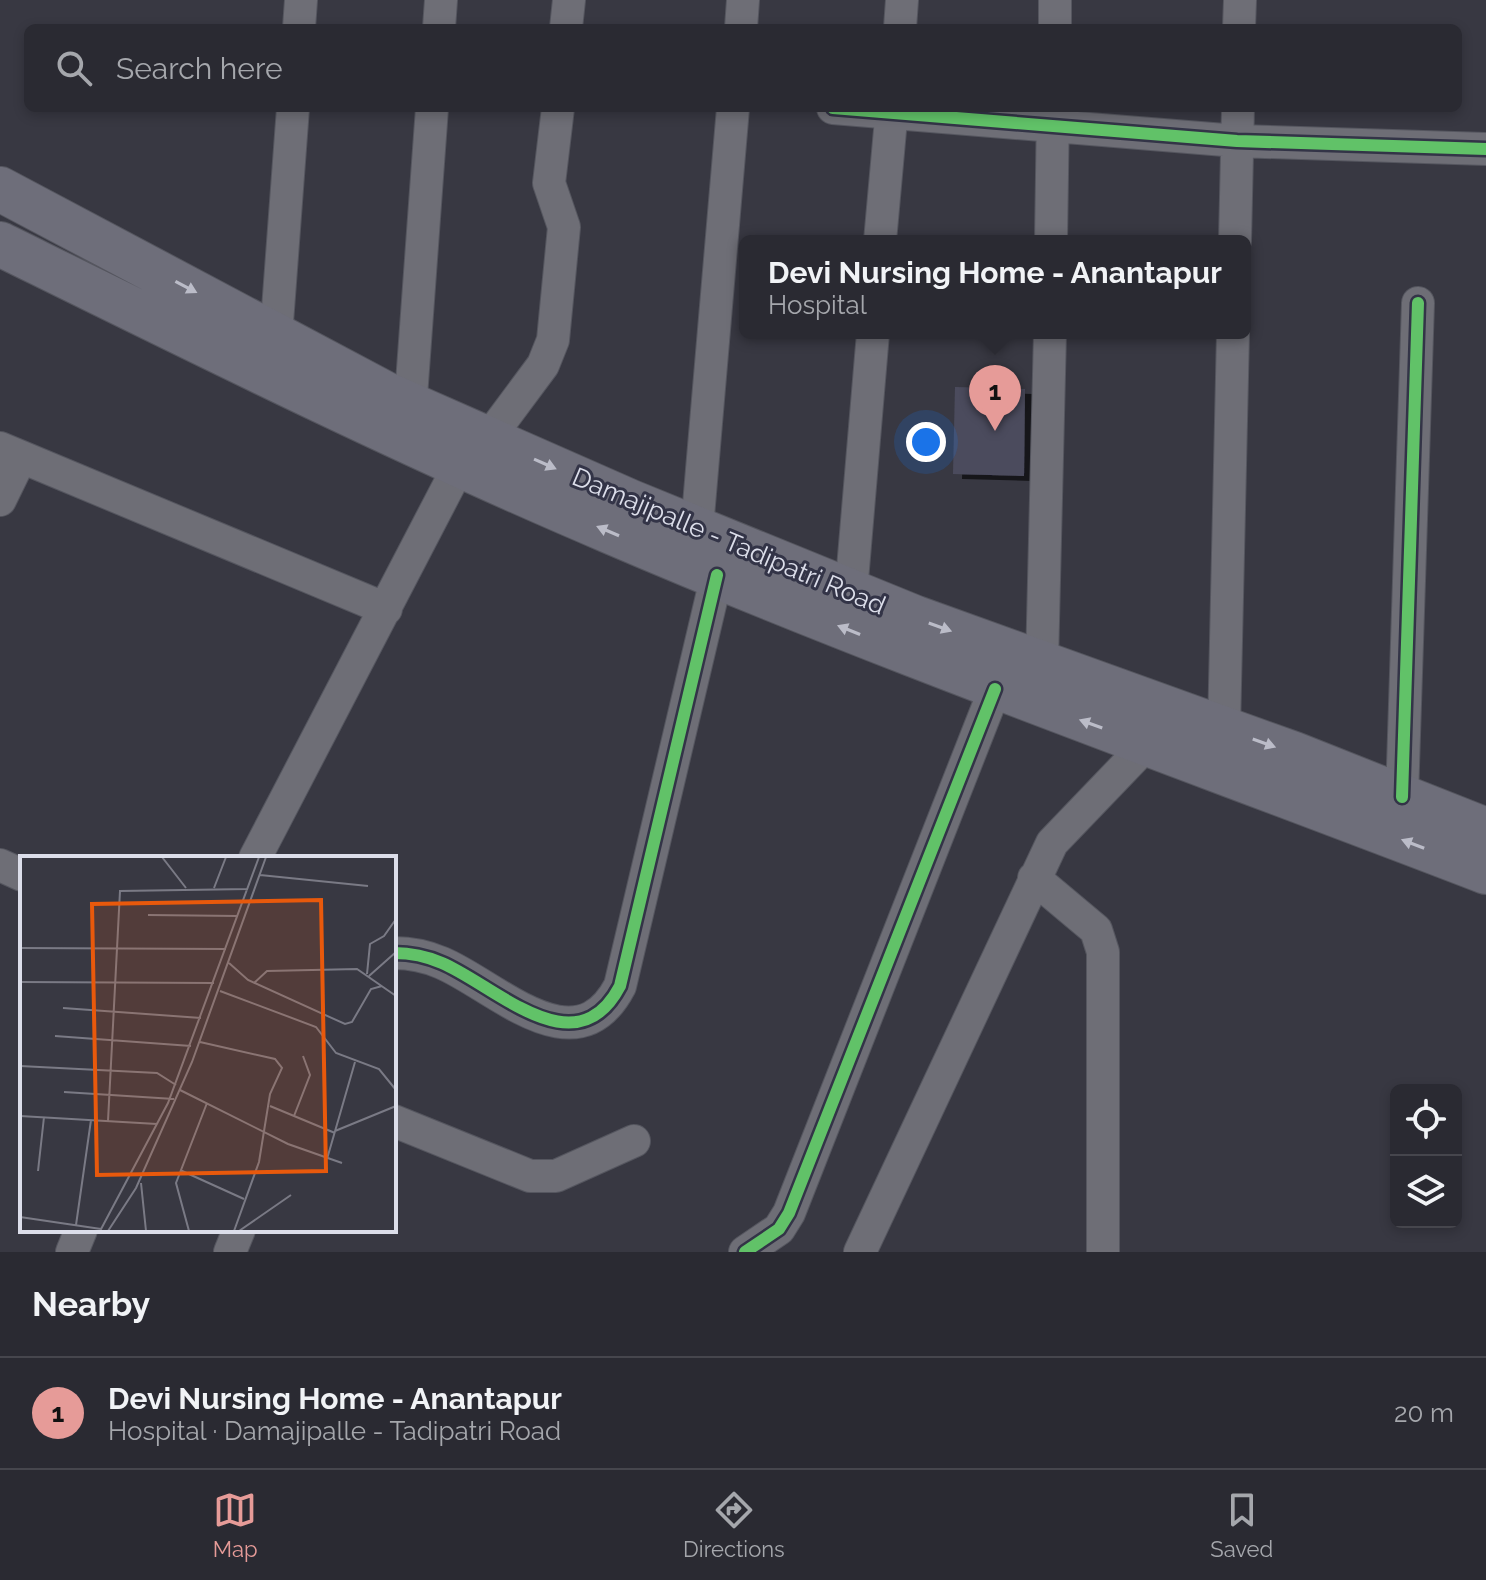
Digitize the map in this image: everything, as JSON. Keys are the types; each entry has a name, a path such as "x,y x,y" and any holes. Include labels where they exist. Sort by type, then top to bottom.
{"main road":[{"name":"Damajipalle - Tadipatri Road","path":"0,189 276,336 409,423"},
{"name":"Damajipalle - Tadipatri Road","path":"0,244 255,371 409,423 474,452 717,575 995,689 1486,872"},
{"path":"0,244 134,259"},
{"name":"Damajipalle - Tadipatri Road","path":"474,452 697,528 851,592 1224,729 1486,830"}],"street":[{"path":"299,24 301,0"},
{"path":"439,24 441,0"},
{"path":"566,24 569,0"},
{"path":"741,24 743,0"},
{"path":"900,24 902,0"},
{"path":"1055,0 1055,24"},
{"path":"1239,24 1240,0"},
{"path":"276,336 293,112"},
{"path":"409,423 432,112"},
{"path":"256,856 386,609 474,452 543,365 553,340 564,227 550,196 549,183 558,112"},
{"path":"697,528 733,112"},
{"path":"881,235 892,112"},
{"path":"938,112 1053,117 1237,141 1486,149"},
{"path":"1235,235 1238,112"},
{"path":"1051,235 1053,117"},
{"path":"1402,797 1418,303"},
{"path":"851,592 872,339"},
{"path":"1042,663 1050,339"},
{"path":"1224,729 1233,339"},
{"path":"0,500 11,452 386,609"},
{"path":"396,953 425,957 445,964 546,1020 570,1023 600,1014 612,1001 620,986 717,575"},
{"path":"745,1252 779,1229 789,1213 995,689"},
{"path":"860,1252 1052,843 1072,818 1146,745"},
{"path":"0,865 20,874"},
{"path":"1034,878 1096,930 1103,952 1103,1252"},
{"path":"396,1122 530,1176 556,1176 634,1141"},
{"path":"72,1252 80,1232"},
{"path":"230,1252 238,1232"}],"building":[{"path":"955,387 1025,389 1024,476 953,474"}],"cycle path":[{"path":"882,112 1237,141 1486,149"},
{"path":"1402,797 1418,303"},
{"path":"396,953 418,955 442,963 510,1003 559,1022 581,1021 602,1010 620,986 717,575"},
{"path":"745,1252 779,1229 789,1213 995,689"}],"place":[{"name":"Devi Nursing Home - Anantapur","path":"995,431"}]}
